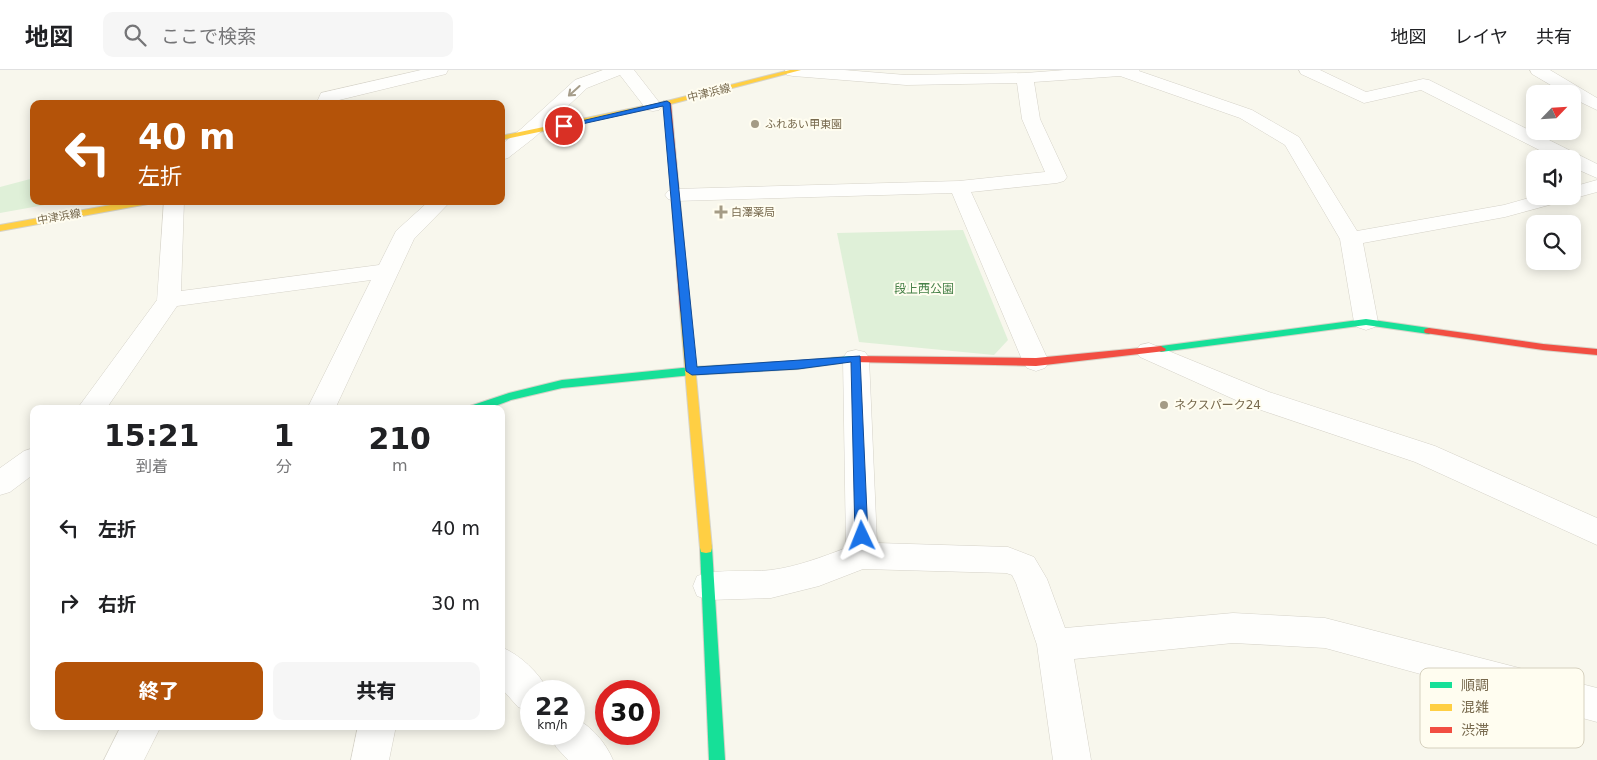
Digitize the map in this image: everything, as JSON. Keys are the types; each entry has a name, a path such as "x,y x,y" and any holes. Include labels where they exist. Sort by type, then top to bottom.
{"street":[{"path":"326,100 326,97 440,70"},
{"path":"505,151 528,133 581,84 618,70"},
{"path":"625,70 660,105 675,195 692,371 709,586 717,760"},
{"path":"1307,70 1364,98 1423,84 1554,150"},
{"path":"1538,70 1597,105"},
{"path":"796,71 906,80 1025,78 1127,71 1246,114 1292,141 1351,239 1366,322"},
{"name":"中津浜線","path":"505,137 660,105 796,71"},
{"path":"675,195 959,187 1057,176 1031,119 1025,78"},
{"path":"1581,164 1597,172"},
{"path":"1581,190 1597,186"},
{"path":"959,187 1036,362"},
{"name":"中津浜線","path":"0,228 126,205"},
{"path":"94,405 169,300 174,205"},
{"path":"323,405 404,236 437,205"},
{"path":"1351,239 1506,211 1528,205"},
{"path":"169,300 387,271"},
{"path":"486,405 509,397 562,384 692,371 798,365 856,358 1036,362 1149,351 1366,322 1543,348 1597,352"},
{"path":"1149,351 1259,399 1425,454 1597,532"},
{"path":"856,358 862,556"},
{"path":"709,586 771,584 819,572 862,556 1008,560 1023,566 1031,579 1054,645 1072,760"},
{"path":"1054,645 1232,628 1325,633 1455,668"},
{"path":"505,667 520,683"},
{"path":"1584,703 1597,706"},
{"path":"123,760 140,730"},
{"path":"370,760 376,730"},
{"path":"580,745 594,760"}],"green space":[{"path":"30,179 30,205 45,205 0,213 0,187"},
{"name":"段上西公園","path":"963,230 1008,340 994,355 859,342 837,233"}],"traffic: fast":[{"path":"1161,349 1366,322 1429,331"},
{"path":"486,405 509,397 562,384 692,371 798,365 852,359"},
{"path":"706,548 717,760"}],"traffic: slow":[{"path":"505,137 667,103 798,70"},
{"path":"0,228 126,205"},
{"path":"685,311 706,548"}],"traffic: jam":[{"path":"667,103 685,311"},
{"path":"1429,331 1543,347 1597,352"},
{"path":"852,359 1036,362 1161,349"}],"place":[{"name":"ふれあい甲東園","path":"755,124"},
{"name":"白澤薬局","path":"721,212"},
{"name":"ネクスパーク24","path":"1164,405"}],"route":[{"path":"564,126 667,103 692,371 798,365 856,358 862,536"}]}
